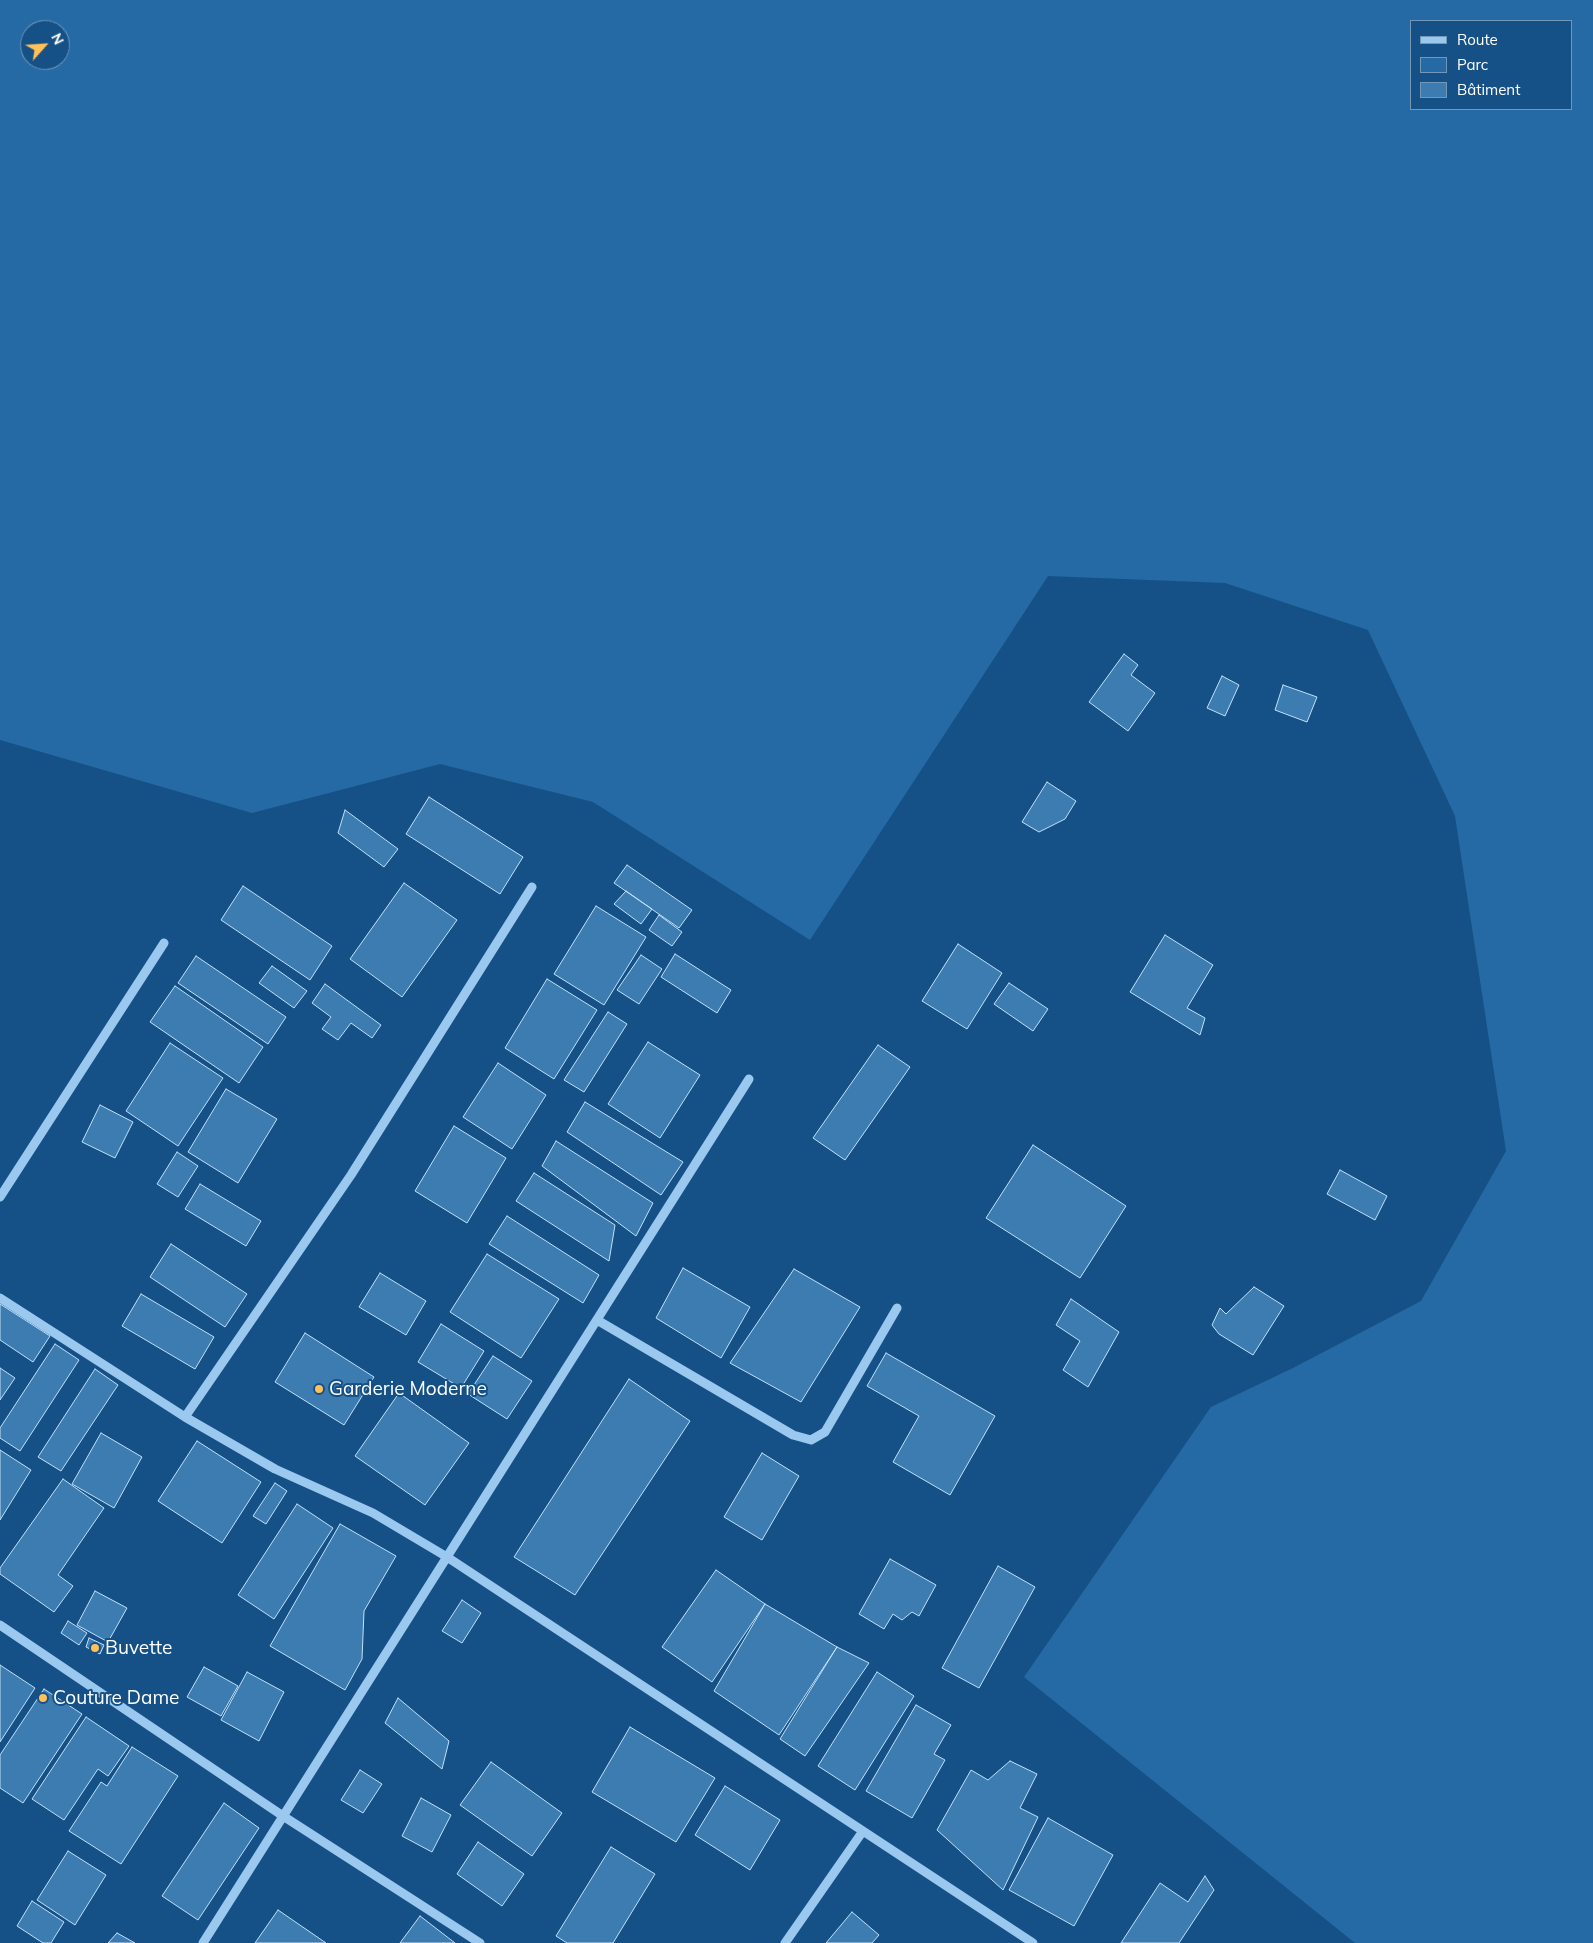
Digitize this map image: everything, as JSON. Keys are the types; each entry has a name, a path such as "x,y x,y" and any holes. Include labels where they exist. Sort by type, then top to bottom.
{"street":[{"path":"185,1417 352,1175 532,887"},
{"path":"0,1197 164,943"},
{"path":"203,1943 749,1079"},
{"path":"0,1298 185,1417 276,1470 373,1513 447,1557 1033,1943"},
{"path":"597,1320 793,1435 811,1440 825,1432 897,1308"},
{"path":"0,1624 283,1816 480,1943"},
{"path":"785,1943 863,1831"}],"green space":[{"path":"0,0 1593,0 1593,1943 1355,1943 1024,1677 1211,1407 1293,1368 1421,1301 1506,1151 1455,816 1368,630 1225,583 1048,576 810,940 593,802 440,764 252,813 0,740"}],"building":[{"path":"1124,654 1138,665 1131,675 1155,693 1128,731 1089,702"},
{"path":"1222,676 1239,685 1225,716 1207,708"},
{"path":"1283,685 1317,697 1307,722 1275,710"},
{"path":"1047,782 1076,801 1065,819 1039,832 1022,822"},
{"path":"429,797 523,857 500,894 406,834"},
{"path":"345,810 398,849 384,867 338,833"},
{"path":"627,865 692,910 679,928 614,883"},
{"path":"404,883 457,920 402,997 350,959"},
{"path":"243,886 332,946 310,980 221,920"},
{"path":"626,891 652,909 641,924 614,904"},
{"path":"596,906 646,937 604,1005 554,974"},
{"path":"659,915 682,932 672,946 649,930"},
{"path":"1165,935 1213,965 1187,1008 1205,1018 1200,1035 1130,992"},
{"path":"958,944 1002,973 967,1029 922,1001"},
{"path":"675,954 731,990 717,1013 661,977"},
{"path":"641,955 662,969 639,1004 617,990"},
{"path":"196,956 286,1017 268,1044 178,983"},
{"path":"272,966 307,991 294,1008 259,983"},
{"path":"547,979 597,1010 554,1079 505,1048"},
{"path":"1009,983 1048,1009 1033,1031 994,1004"},
{"path":"325,984 381,1025 372,1038 351,1023 338,1040 322,1029 331,1017 312,1003"},
{"path":"175,986 263,1047 239,1083 150,1022"},
{"path":"608,1012 627,1024 584,1092 564,1080"},
{"path":"648,1042 700,1075 660,1138 608,1104"},
{"path":"170,1043 223,1078 178,1146 126,1111"},
{"path":"878,1045 910,1067 845,1160 813,1138"},
{"path":"498,1063 546,1095 512,1149 463,1117"},
{"path":"226,1089 277,1119 238,1183 188,1152"},
{"path":"585,1102 683,1162 661,1195 567,1132"},
{"path":"100,1105 133,1122 115,1158 82,1142"},
{"path":"454,1126 506,1158 467,1223 415,1191"},
{"path":"556,1141 653,1203 636,1236 542,1166"},
{"path":"1033,1145 1126,1206 1080,1278 986,1218"},
{"path":"177,1152 198,1166 178,1197 157,1184"},
{"path":"1340,1170 1387,1196 1375,1220 1327,1194"},
{"path":"534,1173 615,1225 609,1261 516,1201"},
{"path":"200,1184 261,1221 246,1246 185,1209"},
{"path":"507,1216 599,1275 583,1303 489,1244"},
{"path":"171,1244 247,1294 225,1327 150,1277"},
{"path":"487,1254 559,1299 521,1358 450,1312"},
{"path":"683,1268 750,1307 721,1358 656,1318"},
{"path":"794,1269 860,1307 801,1402 730,1363"},
{"path":"380,1273 426,1301 406,1335 359,1307"},
{"path":"1254,1287 1284,1306 1253,1355 1219,1334 1212,1325 1220,1308 1226,1314"},
{"path":"141,1294 214,1337 195,1369 122,1326"},
{"path":"1071,1299 1119,1332 1088,1387 1063,1370 1080,1341 1056,1325"},
{"path":"0,1304 50,1336 33,1362 0,1340"},
{"path":"441,1324 484,1351 461,1388 418,1362"},
{"path":"305,1333 374,1377 344,1425 275,1382"},
{"path":"55,1344 79,1360 20,1451 0,1438 0,1428"},
{"path":"886,1353 995,1416 950,1495 893,1462 919,1416 867,1386"},
{"path":"493,1356 532,1381 507,1419 468,1394"},
{"path":"0,1368 15,1378 0,1400"},
{"path":"95,1369 118,1385 61,1471 38,1457"},
{"path":"629,1379 690,1421 575,1595 514,1557"},
{"path":"399,1393 469,1443 425,1505 355,1456"},
{"path":"101,1433 142,1457 114,1508 72,1484"},
{"path":"197,1441 261,1482 222,1543 158,1501"},
{"path":"0,1450 31,1470 0,1520"},
{"path":"762,1453 799,1476 762,1540 724,1517"},
{"path":"63,1479 104,1508 58,1575 73,1586 54,1612 0,1574 0,1568"},
{"path":"275,1483 287,1491 266,1524 253,1516"},
{"path":"297,1504 333,1528 274,1619 238,1595"},
{"path":"340,1524 396,1556 364,1611 362,1659 345,1690 270,1646"},
{"path":"890,1559 936,1585 919,1616 912,1612 902,1620 893,1614 884,1629 859,1614"},
{"path":"998,1566 1035,1587 979,1688 942,1668"},
{"path":"716,1570 765,1604 712,1682 662,1647"},
{"path":"95,1591 127,1608 108,1642 77,1625"},
{"path":"462,1600 481,1613 462,1643 442,1631"},
{"path":"765,1604 837,1647 779,1735 714,1691"},
{"path":"68,1621 87,1633 79,1645 61,1633"},
{"path":"89,1638 104,1645 100,1654 86,1647"},
{"path":"837,1647 869,1663 805,1756 780,1739"},
{"path":"0,1665 35,1688 0,1742"},
{"path":"204,1667 238,1686 221,1716 187,1697"},
{"path":"247,1672 284,1692 259,1741 221,1720"},
{"path":"877,1672 914,1696 855,1790 818,1766"},
{"path":"44,1689 82,1714 23,1803 0,1788 0,1755"},
{"path":"398,1698 449,1741 442,1769 385,1723"},
{"path":"916,1705 951,1725 934,1754 945,1760 912,1818 866,1791"},
{"path":"86,1717 129,1746 108,1776 98,1769 64,1820 32,1799"},
{"path":"630,1727 715,1778 676,1842 592,1792"},
{"path":"132,1747 178,1776 121,1864 69,1831 101,1782 107,1786"},
{"path":"1010,1761 1037,1774 1020,1808 1038,1817 1003,1890 937,1830 971,1770 988,1780"},
{"path":"491,1762 562,1813 532,1856 460,1805"},
{"path":"360,1770 382,1784 363,1813 341,1800"},
{"path":"725,1786 780,1820 750,1870 695,1835"},
{"path":"421,1798 451,1815 432,1852 402,1836"},
{"path":"224,1803 259,1828 198,1920 162,1896"},
{"path":"1048,1818 1113,1855 1074,1926 1009,1890"},
{"path":"478,1842 524,1874 502,1906 457,1874"},
{"path":"611,1847 655,1874 613,1943 567,1943 556,1936"},
{"path":"68,1851 106,1875 75,1925 37,1900"},
{"path":"1205,1876 1214,1890 1179,1943 1121,1943 1160,1883 1188,1902"},
{"path":"32,1901 64,1922 51,1943 43,1943 17,1926"},
{"path":"278,1910 326,1943 255,1943"},
{"path":"852,1912 879,1935 872,1943 826,1943"},
{"path":"420,1916 455,1943 400,1943"},
{"path":"117,1933 135,1943 108,1943"}],"place":[{"name":"Garderie Moderne","path":"319,1389"},
{"name":"Buvette","path":"95,1648"},
{"name":"Couture Dame","path":"43,1698"}]}
